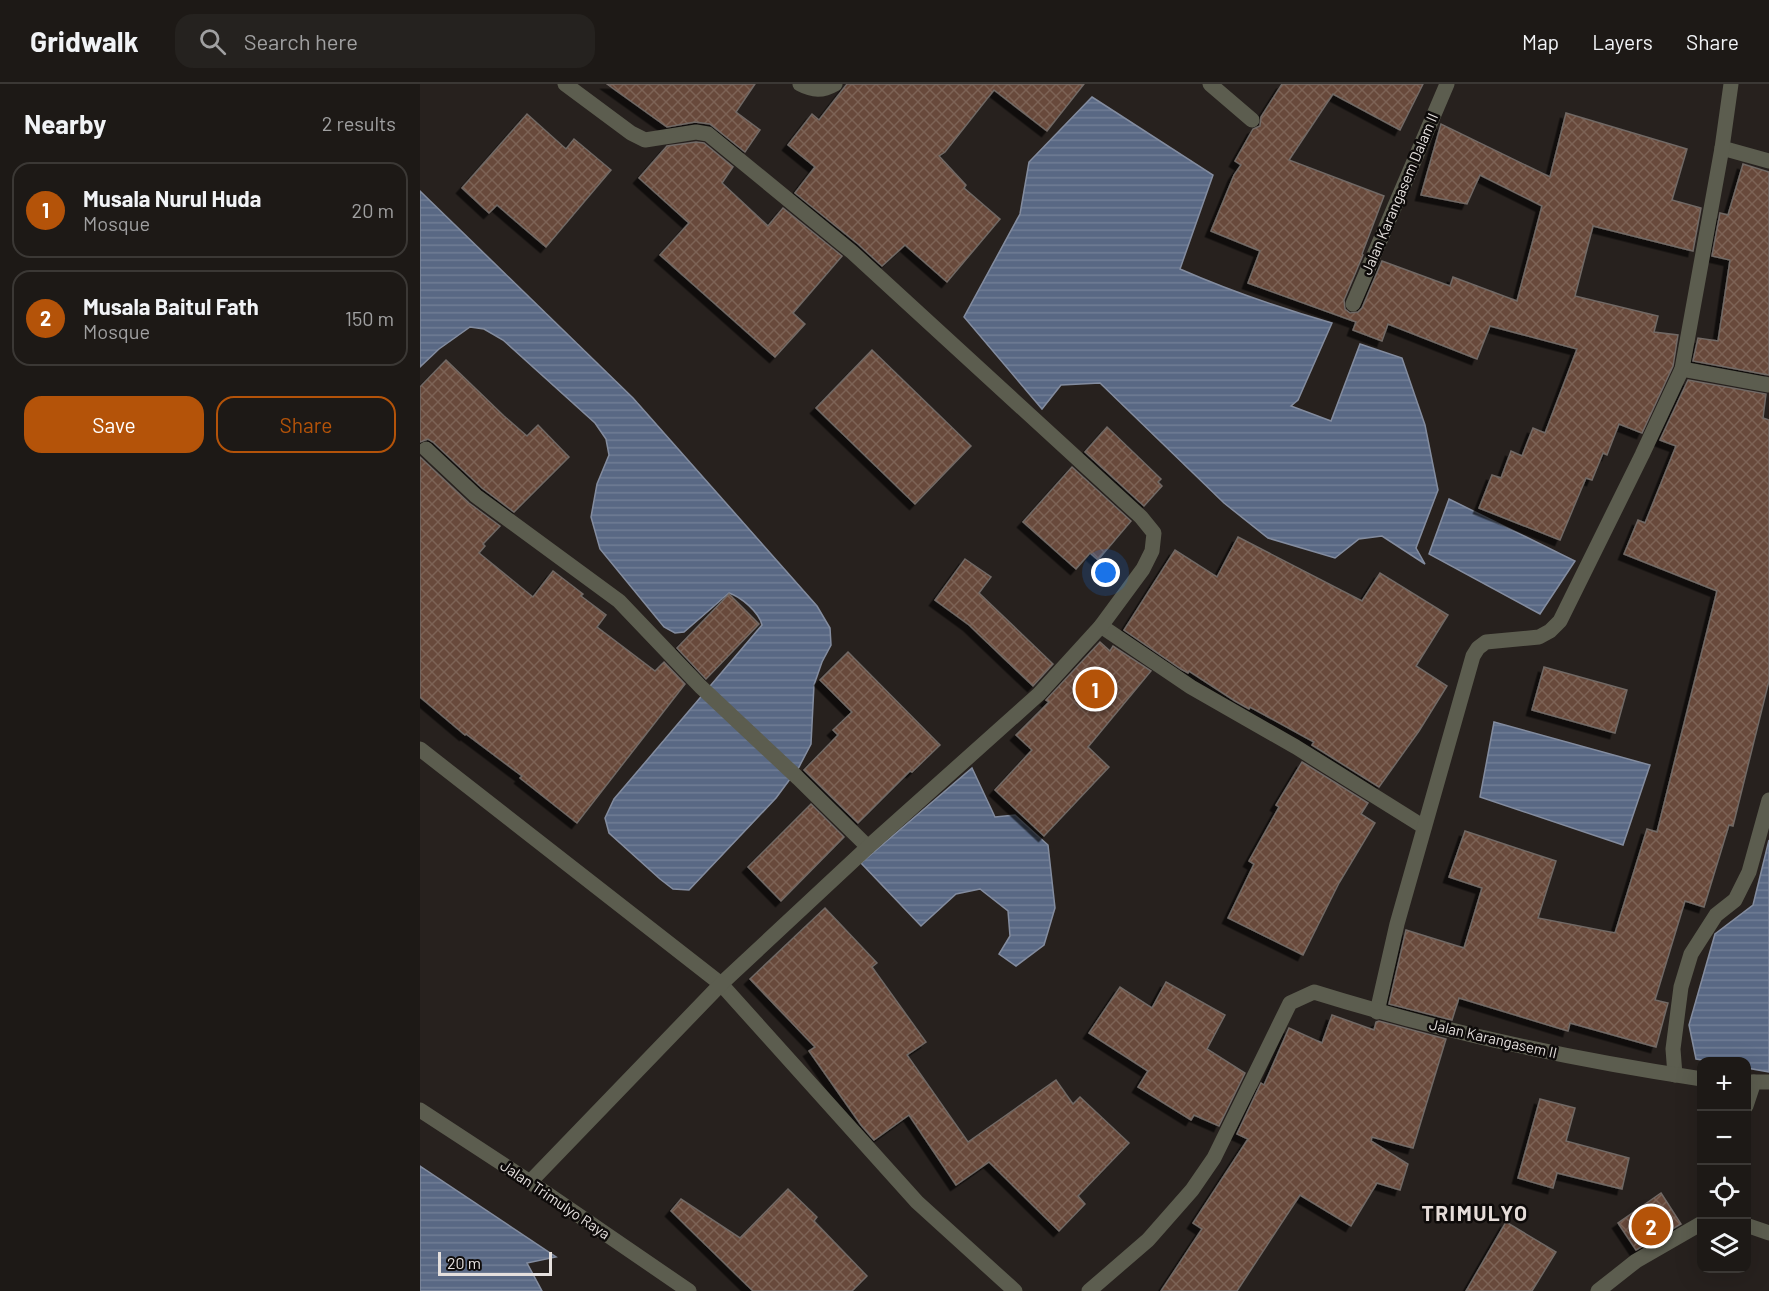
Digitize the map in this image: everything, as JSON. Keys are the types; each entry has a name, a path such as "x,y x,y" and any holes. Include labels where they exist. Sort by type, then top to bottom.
{"street":[{"path":"530,1182 721,984 867,847 1039,694 1101,626 1143,569 1152,551 1154,533 1142,517 852,252 708,134 696,132 645,140 631,133 565,84"},
{"path":"800,84 814,90 829,87"},
{"path":"1210,84 1252,120"},
{"name":"Jalan Karangasem Dalam II","path":"1353,304 1447,84"},
{"path":"1377,1012 1397,924 1473,656 1486,642 1539,637 1550,631 1560,621 1642,456 1682,369 1722,148 1731,84"},
{"path":"1722,148 1769,161"},
{"path":"1682,369 1769,386"},
{"path":"426,448 476,496 619,601 701,687 867,847"},
{"path":"1101,626 1191,687 1296,747 1424,827"},
{"path":"420,749 721,984 917,1202 1015,1291"},
{"path":"1675,1075 1673,1049 1681,987 1691,954 1716,915 1735,900 1749,872 1769,801"},
{"name":"Jalan Karangasem II","path":"1089,1291 1148,1240 1191,1190 1214,1158 1290,1003 1314,992 1377,1012 1490,1040 1697,1078"},
{"name":"Jalan Trimulyo Raya","path":"420,1110 689,1291"},
{"path":"1598,1291 1636,1261 1697,1225"},
{"path":"1751,1227 1769,1233"}],"water":[{"path":"1092,97 1213,175 1180,269 1255,299 1332,323 1298,400 1291,406 1331,421 1360,344 1402,358 1425,425 1438,490 1416,548 1425,564 1382,536 1359,539 1335,558 1268,538 1224,503 1100,383 1061,385 1042,409 964,317 1020,214 1029,162"},
{"path":"420,191 633,398 817,606 830,628 831,645 814,685 811,744 799,767 776,798 689,890 673,889 660,879 609,833 605,818 614,799 762,625 749,606 729,593 684,632 675,633 664,627 600,549 591,517 597,484 609,455 606,439 595,423 503,340 484,329 470,327 439,349 420,367"},
{"path":"1449,499 1575,561 1540,614 1429,554"},
{"path":"1494,722 1650,765 1623,845 1480,797"},
{"path":"972,768 995,817 1015,815 1048,845 1055,908 1044,945 1016,966 999,954 1010,936 1008,911 980,889 956,894 921,926 861,863"},
{"path":"1769,840 1769,1072 1751,1069 1751,1057 1697,1057 1696,1059 1689,1025 1715,934 1753,905"},
{"path":"420,1166 556,1257 527,1263 542,1291 420,1291"}],"building":[{"path":"607,84 755,84 736,112 760,130 745,152 710,124 695,122 667,127"},
{"path":"847,84 1084,84 1047,131 994,90 945,152 939,156 966,185 964,188 1000,219 947,282 905,245 882,266 795,193 815,167 788,145 812,114 819,120"},
{"path":"1282,84 1423,84 1400,130 1333,94 1289,160 1384,196 1344,300 1345,309 1350,313 1358,312 1362,308 1382,261 1450,286 1453,277 1517,301 1542,206 1480,175 1467,204 1421,195 1441,124 1550,177 1566,113 1687,149 1672,200 1701,208 1693,251 1593,226 1575,296 1658,316 1654,332 1678,335 1673,366 1642,433 1619,424 1607,455 1603,453 1592,480 1586,478 1560,540 1479,508 1492,475 1501,478 1511,451 1522,456 1533,428 1545,433 1577,349 1490,326 1477,359 1388,324 1382,341 1353,330 1356,322 1248,283 1260,251 1211,231 1234,175 1241,165 1235,161 1253,129 1260,126 1261,117"},
{"path":"527,114 566,149 574,139 611,170 546,247 497,205 489,213 462,188"},
{"path":"704,143 733,167 722,183 768,226 783,208 842,256 793,313 805,324 775,357 660,255 689,223 639,178 667,146"},
{"path":"1743,164 1769,172 1769,375 1693,361 1698,338 1718,341 1730,260 1712,256 1720,213 1728,215"},
{"path":"872,350 971,446 915,504 816,408"},
{"path":"446,360 527,436 538,425 569,457 514,512 482,488 433,442 428,439 420,442 420,387"},
{"path":"1688,380 1766,394 1763,418 1769,420 1769,681 1733,826 1729,825 1704,907 1685,901 1655,1000 1668,1003 1656,1047 1570,1023 1568,1031 1459,998 1452,1020 1389,1004 1406,930 1464,948 1482,888 1449,877 1465,831 1556,861 1538,918 1615,933 1647,829 1657,832 1717,591 1624,554 1638,520 1645,523 1676,446 1660,440"},
{"path":"1107,427 1161,479 1158,482 1162,486 1144,506 1085,452"},
{"path":"420,457 469,503 500,526 483,544 485,546 479,553 533,597 553,571 606,615 597,627 655,671 664,662 685,684 577,823 520,778 522,776 465,735 420,697"},
{"path":"1072,467 1131,521 1098,560 1090,553 1076,569 1023,522"},
{"path":"1238,537 1362,601 1380,573 1448,615 1416,666 1447,686 1419,731 1379,787 1312,745 1314,742 1235,701 1189,671 1188,673 1181,669 1124,630 1175,550 1217,577"},
{"path":"965,559 991,577 979,593 1053,664 1033,686 969,625 935,600"},
{"path":"729,594 759,624 706,679 677,648"},
{"path":"1100,642 1110,651 1113,646 1151,671 1088,747 1109,767 1044,836 995,790 1032,750 1016,735 1049,702 1046,700"},
{"path":"848,652 940,745 912,772 910,771 858,823 804,770 838,735 833,730 852,712 820,680"},
{"path":"1544,667 1627,690 1615,733 1532,710"},
{"path":"1302,762 1368,803 1361,814 1375,823 1339,883 1303,955 1228,918 1254,864 1249,861 1279,807 1276,805"},
{"path":"811,804 844,837 781,901 748,867"},
{"path":"825,908 877,963 872,967 926,1042 907,1055 968,1142 1056,1080 1073,1104 1080,1097 1129,1143 1078,1196 1085,1204 1059,1231 989,1162 956,1185 909,1115 874,1140 809,1051 815,1047 750,979"},
{"path":"1166,982 1225,1015 1207,1049 1245,1073 1219,1126 1194,1115 1191,1120 1138,1087 1148,1071 1089,1033 1120,987 1152,1008"},
{"path":"1332,1015 1374,1030 1376,1022 1379,1021 1446,1039 1413,1148 1372,1137 1371,1141 1408,1164 1400,1190 1377,1183 1351,1226 1300,1195 1237,1291 1161,1291 1202,1229 1193,1223 1248,1139 1237,1134 1261,1083 1264,1085 1289,1028 1322,1043"},
{"path":"1540,1099 1575,1108 1566,1141 1629,1158 1622,1189 1557,1173 1553,1188 1518,1178"},
{"path":"788,1189 817,1217 814,1221 867,1276 852,1291 753,1291 671,1211 681,1199 740,1238"},
{"path":"1661,1193 1681,1224 1636,1250 1618,1223"},
{"path":"1506,1222 1556,1252 1532,1291 1466,1291"}],"place":[{"name":"Musala Nurul Huda","path":"1095,689"},
{"name":"Musala Baitul Fath","path":"1651,1226"}],"district":[{"name":"TRIMULYO","path":"1475,1214"}]}
